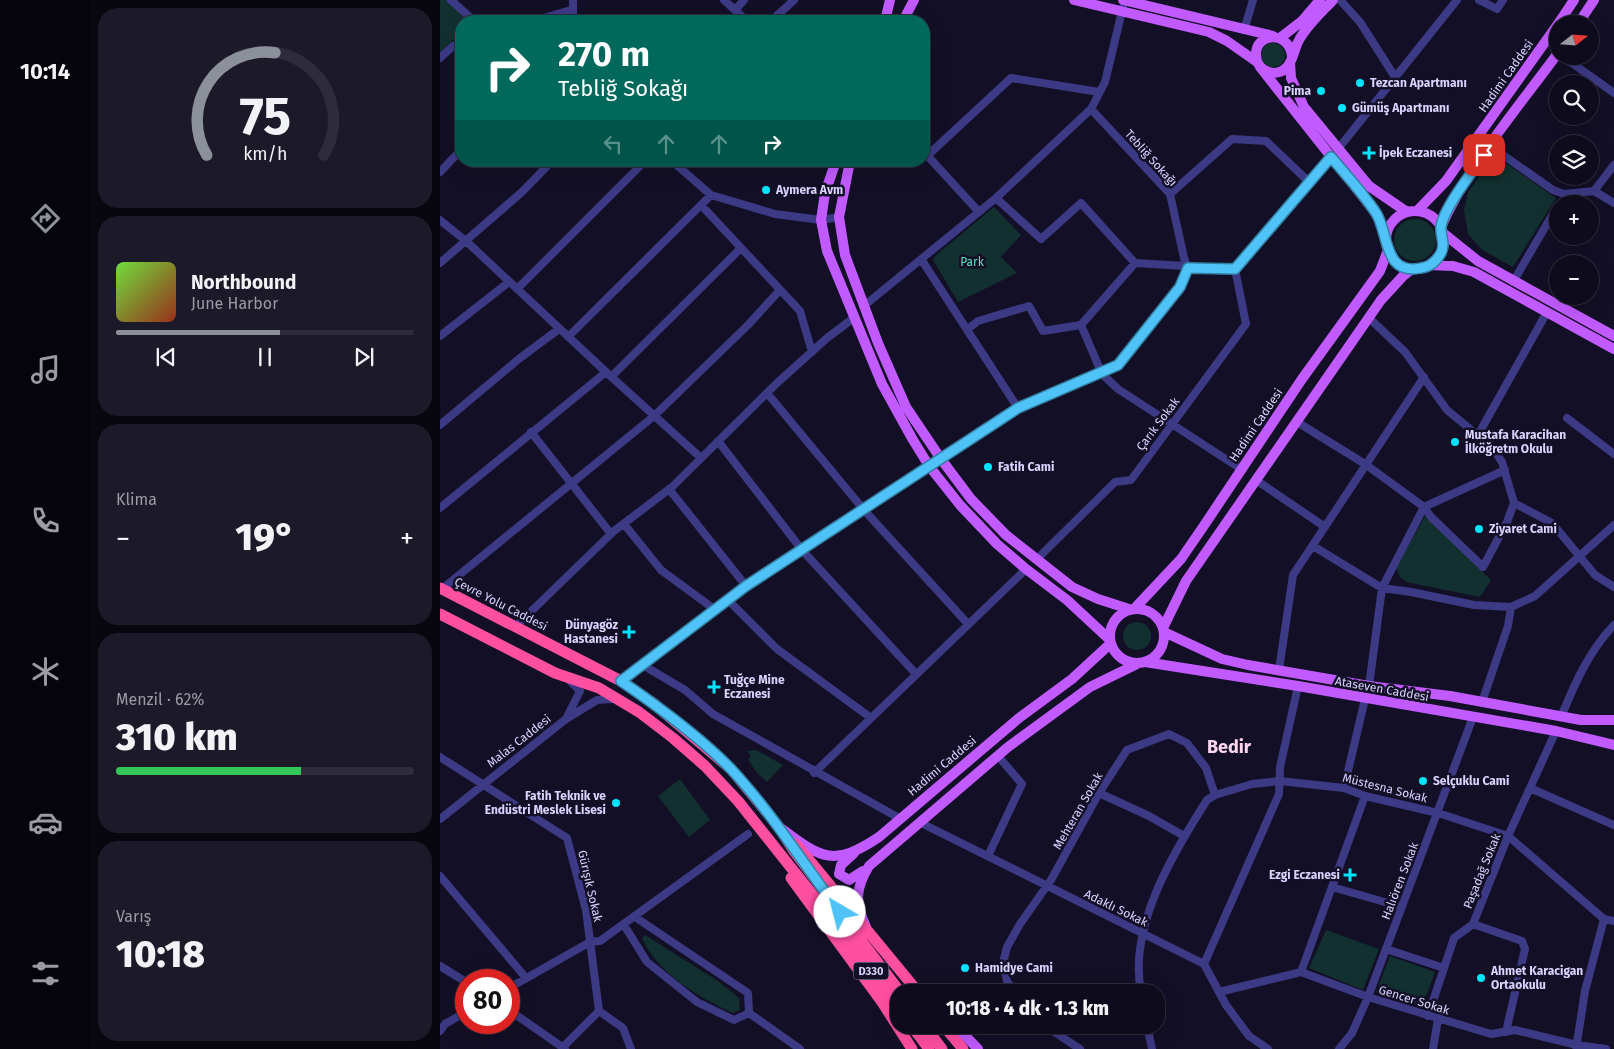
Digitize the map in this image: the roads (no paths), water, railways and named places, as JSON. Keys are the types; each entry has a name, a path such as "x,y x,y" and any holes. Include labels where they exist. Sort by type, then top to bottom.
{"highway":[{"name":"Çevre Yolu Caddesi","path":"441,589 621,681 653,703 731,769 779,827 847,930"},
{"name":"D330","path":"440,614 555,673 599,688 619,699 673,738 706,766 724,785 767,838 893,984"},
{"path":"779,827 806,854 912,984"},
{"path":"767,838 797,887 882,1002 911,1049"},
{"name":"D330","path":"847,930 890,994"},
{"path":"918,1034 929,1049"},
{"path":"931,1034 942,1049"},
{"path":"952,1034 956,1049"},
{"path":"955,1034 963,1049"}],"main road":[{"path":"886,15 890,0"},
{"path":"906,15 914,0"},
{"path":"1074,0 1124,3 1277,37 1289,45 1291,78 1304,107 1378,216 1387,245 1397,263 1412,269"},
{"path":"1320,0 1302,21 1277,37 1263,40 1256,50 1259,64 1335,153 1369,186 1412,211 1435,219 1442,230 1478,261 1614,336"},
{"path":"1124,3 1209,32 1227,41 1271,73 1277,73 1287,67 1298,41 1333,0"},
{"name":"Hadimi Caddesi","path":"1564,15 1574,0"},
{"path":"1584,15 1594,0"},
{"name":"Hadimi Caddesi","path":"1412,211 1446,182 1549,37"},
{"path":"1430,265 1442,252 1442,230 1452,203 1549,64"},
{"path":"834,167 825,193 822,220 827,251 882,384 929,466 960,505 997,544 1067,600 1110,642 1121,659 1141,663"},
{"path":"849,167 839,218 845,255 878,342 906,407 940,459 971,498 1006,535 1036,560 1072,586 1098,599 1153,613 1164,630 1222,659 1369,686 1482,702 1561,717 1581,720 1614,720"},
{"path":"1387,245 1392,222 1412,211"},
{"name":"Hadimi Caddesi","path":"1132,609 1181,559 1241,469 1380,271 1387,245"},
{"path":"856,851 841,865 839,871 842,877 854,879 998,756 1090,687 1152,659 1162,648 1164,630 1186,581 1369,318 1403,276 1412,269 1430,265 1453,266 1474,272 1614,349"},
{"path":"1110,642 1112,624 1117,617 1132,609"},
{"name":"Hadimi Caddesi","path":"779,827 820,855 840,855 856,851 879,837 899,818 1019,718 1072,679 1110,642"},
{"name":"Ataseven Caddesi","path":"1141,663 1298,686 1556,732 1614,745"},
{"path":"867,928 860,911 858,888 869,866"},
{"path":"904,973 916,984"},
{"path":"960,1034 978,1049"}],"street":[{"path":"452,0 468,15"},
{"path":"572,15 573,0"},
{"path":"724,0 740,15"},
{"path":"735,10 744,0"},
{"path":"778,15 794,0"},
{"path":"1244,30 1253,0"},
{"path":"1340,0 1360,22 1395,77"},
{"path":"996,198 1041,239 1081,203 1135,263 1188,268 1235,269 1335,153 1458,0"},
{"path":"1479,0 1497,9 1503,0"},
{"path":"865,305 996,198 1091,109 1105,82 1124,3"},
{"path":"554,15 571,10"},
{"path":"440,58 455,45"},
{"path":"1575,65 1614,93"},
{"path":"930,150 1010,78 1099,92"},
{"name":"Tebliğ Sokağı","path":"1091,109 1170,194 1184,258 1188,268"},
{"path":"1170,194 1232,139 1266,141 1309,182"},
{"path":"1490,146 1553,190 1564,194 1594,191 1614,202"},
{"path":"440,172 455,156"},
{"path":"930,158 979,212"},
{"path":"1594,191 1614,165"},
{"path":"440,263 522,192 546,167"},
{"path":"516,289 639,167"},
{"path":"679,167 712,195 775,214 822,220 839,218"},
{"path":"568,337 712,195"},
{"path":"701,205 800,312 812,352"},
{"path":"440,220 466,241 608,375 701,458"},
{"path":"1513,282 1549,220"},
{"path":"440,508 531,432 608,375 742,248"},
{"path":"921,259 1018,408"},
{"path":"968,329 978,321 1029,306 1043,331 1081,325 1135,263"},
{"path":"621,681 727,599 1018,408 1102,374 1118,365 1180,287 1188,268"},
{"name":"Çarık Sokak","path":"1036,560 1115,482 1131,480 1246,324 1235,269"},
{"path":"440,336 509,282"},
{"path":"441,589 654,416 748,325 780,290"},
{"path":"1478,435 1547,312"},
{"path":"516,626 611,534 669,489 767,393 812,352 855,317"},
{"path":"1296,422 1365,464 1424,507 1431,517 1483,567 1507,522 1514,503 1504,470 1492,447 1447,410 1405,352 1369,318"},
{"path":"1081,325 1102,374 1118,389 1241,469"},
{"path":"440,424 520,358 559,329"},
{"path":"1279,670 1293,575 1424,377"},
{"path":"767,393 864,510 968,624"},
{"path":"1567,418 1614,454"},
{"path":"531,432 611,534"},
{"path":"718,442 802,550 916,674"},
{"path":"1369,686 1382,588 1424,507 1504,470"},
{"path":"1256,480 1324,527"},
{"path":"669,489 746,586"},
{"path":"1514,503 1552,523 1595,574 1614,587"},
{"path":"624,524 661,570 714,608"},
{"path":"1313,546 1382,588 1474,605 1510,607 1535,596 1614,525"},
{"path":"814,773 1026,569"},
{"path":"727,599 777,649 871,718"},
{"path":"1482,702 1508,626 1510,607"},
{"path":"1561,717 1576,681 1600,640 1614,625"},
{"path":"641,664 685,690 713,714 814,773 899,818"},
{"path":"555,673 575,684 580,691 566,719"},
{"path":"1268,1049 1249,1036 1219,992 1204,964 1230,911 1279,794 1280,767 1298,686"},
{"name":"Malas Caddesi","path":"440,819 485,786 566,719 597,700 606,698 619,699"},
{"path":"1344,788 1365,699"},
{"name":"Halıören Sokak","path":"1339,1049 1352,1033 1368,997 1473,717"},
{"name":"Paşadağ Sokak","path":"1428,1016 1454,938 1473,924 1508,836 1556,732"},
{"name":"Mehteran Sokak","path":"1008,984 1003,963 1007,947 1046,887 1099,793 1127,750 1169,734 1188,743 1206,768 1215,795"},
{"path":"988,856 1022,784 998,756"},
{"name":"Gürışık Sokak","path":"440,757 567,838 586,910 599,1011"},
{"name":"Müstesna Sokak","path":"1215,795 1252,784 1280,781 1344,788 1365,796 1438,813 1508,836 1604,919 1614,921"},
{"path":"1530,788 1614,824"},
{"path":"1099,793 1149,816 1184,836"},
{"path":"1139,984 1142,933 1174,853 1208,800 1215,795"},
{"path":"1219,992 1301,972 1365,796"},
{"name":"Adaklı Sokak","path":"921,822 1046,887 1204,964"},
{"path":"520,982 590,942 600,941 748,834"},
{"path":"440,876 526,978"},
{"path":"1332,887 1402,907"},
{"path":"635,917 748,993 749,1013"},
{"path":"1576,1047 1585,991 1604,919"},
{"path":"1473,924 1522,941 1525,949 1506,1032"},
{"path":"624,925 647,962 697,1002 734,1020 749,1013"},
{"path":"1386,949 1444,968"},
{"path":"440,966 455,975"},
{"name":"Gencer Sokak","path":"1301,972 1368,997 1491,1034 1515,1030 1576,1047 1606,1049"},
{"path":"520,1018 564,1048 599,1011 623,1028 631,1049"},
{"path":"749,1013 800,1049"},
{"path":"440,1032 445,1024 455,1018"},
{"path":"1433,1049 1438,1019"},
{"path":"1058,1034 1080,1049"},
{"path":"1149,1034 1152,1049"}],"place":[{"name":"Tezcan Apartmanı","path":"1360,83"},
{"name":"Pima","path":"1321,91"},
{"name":"Gümüş Apartmanı","path":"1342,108"},
{"name":"İpek Eczanesi","path":"1369,153"},
{"name":"Aymera Avm","path":"766,190"},
{"name":"Mustafa Karacihan İlköğretm Okulu","path":"1455,442"},
{"name":"Fatih Cami","path":"988,467"},
{"name":"Ziyaret Cami","path":"1479,529"},
{"name":"Dünyagöz Hastanesi","path":"629,632"},
{"name":"Tuğçe Mine Eczanesi","path":"714,687"},
{"name":"Selçuklu Cami","path":"1423,781"},
{"name":"Fatih Teknik ve Endüstri Meslek Lisesi","path":"616,803"},
{"name":"Ezgi Eczanesi","path":"1350,875"},
{"name":"Hamidye Cami","path":"965,968"},
{"name":"Ahmet Karacigan Ortaokulu","path":"1481,978"}],"district":[{"name":"Bedir","path":"1229,747"}],"park label":[{"name":"Park","path":"972,262"}]}
